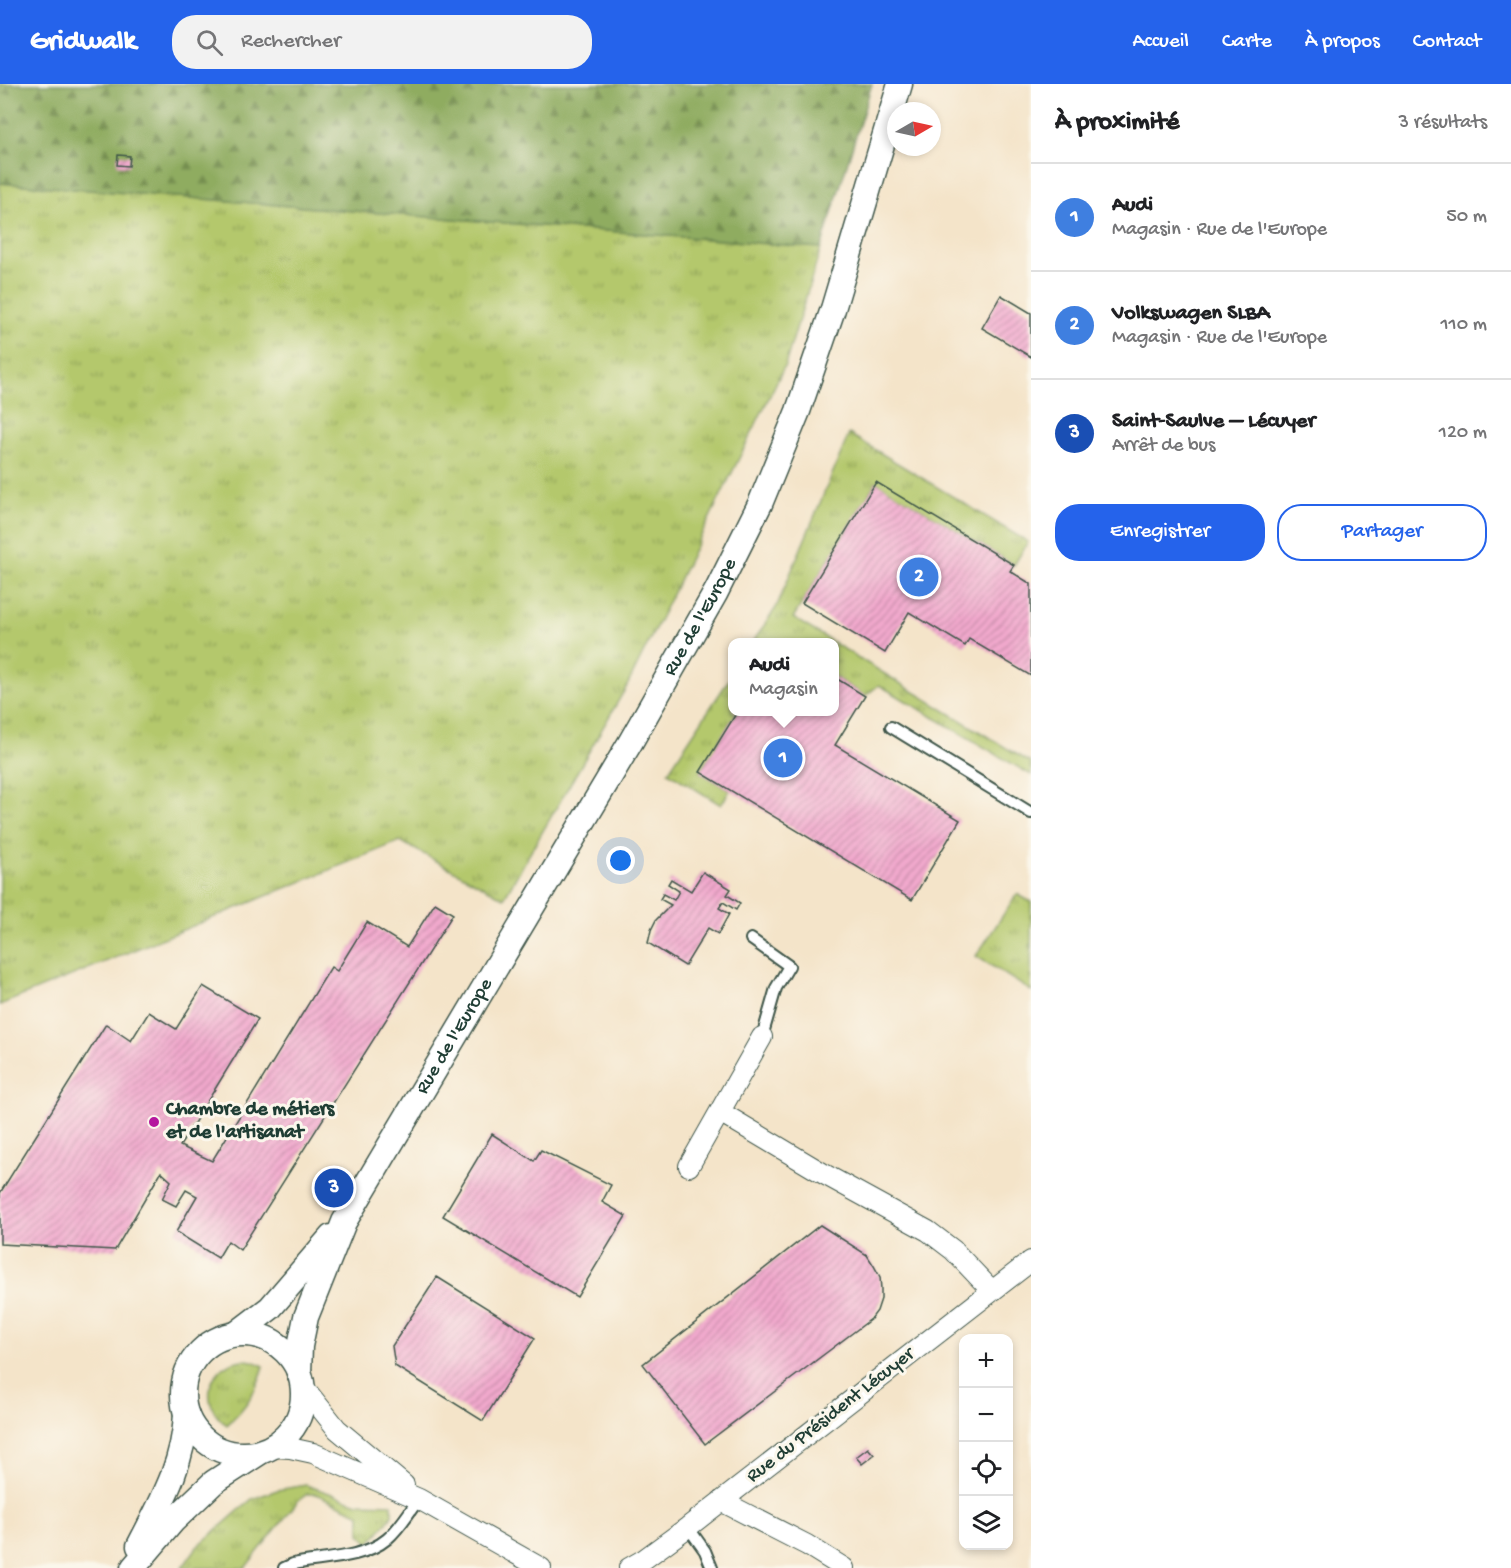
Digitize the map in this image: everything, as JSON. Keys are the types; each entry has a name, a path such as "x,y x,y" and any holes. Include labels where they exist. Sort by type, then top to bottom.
{"street":[{"name":"Rue de l'Europe","path":"344,1222 630,743 701,621 738,550 770,482 806,388 843,278 900,84"},
{"path":"689,1166 762,1037"},
{"path":"720,1112 824,1174 928,1231 953,1250 992,1292"},
{"path":"236,1334 270,1308 344,1222"},
{"path":"133,1568 173,1521 207,1488 286,1436 297,1421 302,1403 300,1346 306,1317 344,1222"},
{"name":"Rue du Président Lécuyer","path":"630,1568 721,1502 1031,1261"},
{"path":"419,1499 337,1429 301,1379 291,1357 277,1344 261,1336 236,1334 210,1343 196,1356 185,1378 183,1402 186,1414 199,1435 208,1443 236,1454 290,1448 313,1454 419,1499 541,1568"},
{"path":"128,1568 176,1467 184,1438 186,1414"},
{"path":"721,1502 807,1545 844,1568"}],"lane":[{"path":"891,727 1031,813"},
{"path":"751,939 789,966 776,988 762,1037"},
{"path":"284,1568 293,1564 370,1549 388,1538 419,1499"},
{"path":"688,1527 705,1551 712,1568"}],"green space":[{"path":"0,84 872,84 821,248 0,183"},
{"path":"0,183 821,248 785,365 627,686 504,898 400,841 0,1005"},
{"path":"849,434 1028,542 1014,565 876,482 793,618 826,638 756,638 776,608"},
{"path":"839,646 1031,763 1031,775 879,685 865,696 839,680"},
{"path":"728,681 728,716 735,716 700,772 730,790 721,805 668,772"},
{"path":"1017,894 1031,902 1031,991 976,956"},
{"path":"246,1360 264,1366 250,1398 227,1425 217,1416 212,1406 211,1385 223,1368 233,1362"},
{"path":"306,1485 358,1503 392,1504 392,1515 369,1543 360,1534 360,1514 316,1494 307,1494 298,1501 245,1568 182,1568 197,1547 252,1499 277,1490"}],"building":[{"path":"118,155 130,156 129,166 117,165"},
{"path":"1001,295 1031,313 1031,357 982,328"},
{"path":"876,482 1014,565 1010,571 1031,584 1031,676 969,639 965,646 909,612 885,653 802,603"},
{"path":"839,680 865,696 835,745 960,820 912,900 700,772 735,716 839,716"},
{"path":"703,872 731,889 727,895 740,903 736,910 723,902 719,908 729,914 718,934 708,928 685,966 648,943 656,920 671,905 660,899 663,894 674,900 679,891 668,884 671,879 691,891"},
{"path":"435,903 453,914 240,1250 228,1241 218,1258 176,1232 197,1196 186,1190 176,1206 162,1199 171,1181 161,1172 115,1250 0,1244 0,1193 106,1024 131,1041 149,1012 176,1029 203,986 258,1019 180,1146 212,1161 331,967 337,971 367,922 407,947"},
{"path":"492,1134 534,1161 541,1150 611,1185 602,1202 626,1216 577,1297 443,1216"},
{"path":"820,1225 867,1255 880,1277 881,1299 877,1311 871,1319 705,1444 643,1364"},
{"path":"437,1277 535,1338 483,1421 395,1366 392,1346"},
{"path":"868,1448 874,1455 862,1464 856,1457"}],"place":[{"name":"Volkswagen SLBA","path":"919,577"},
{"name":"Audi","path":"783,758"},
{"name":"Chambre de métiers et de l'artisanat","path":"154,1122"},
{"name":"Saint-Saulve – Lécuyer","path":"334,1188"}]}
